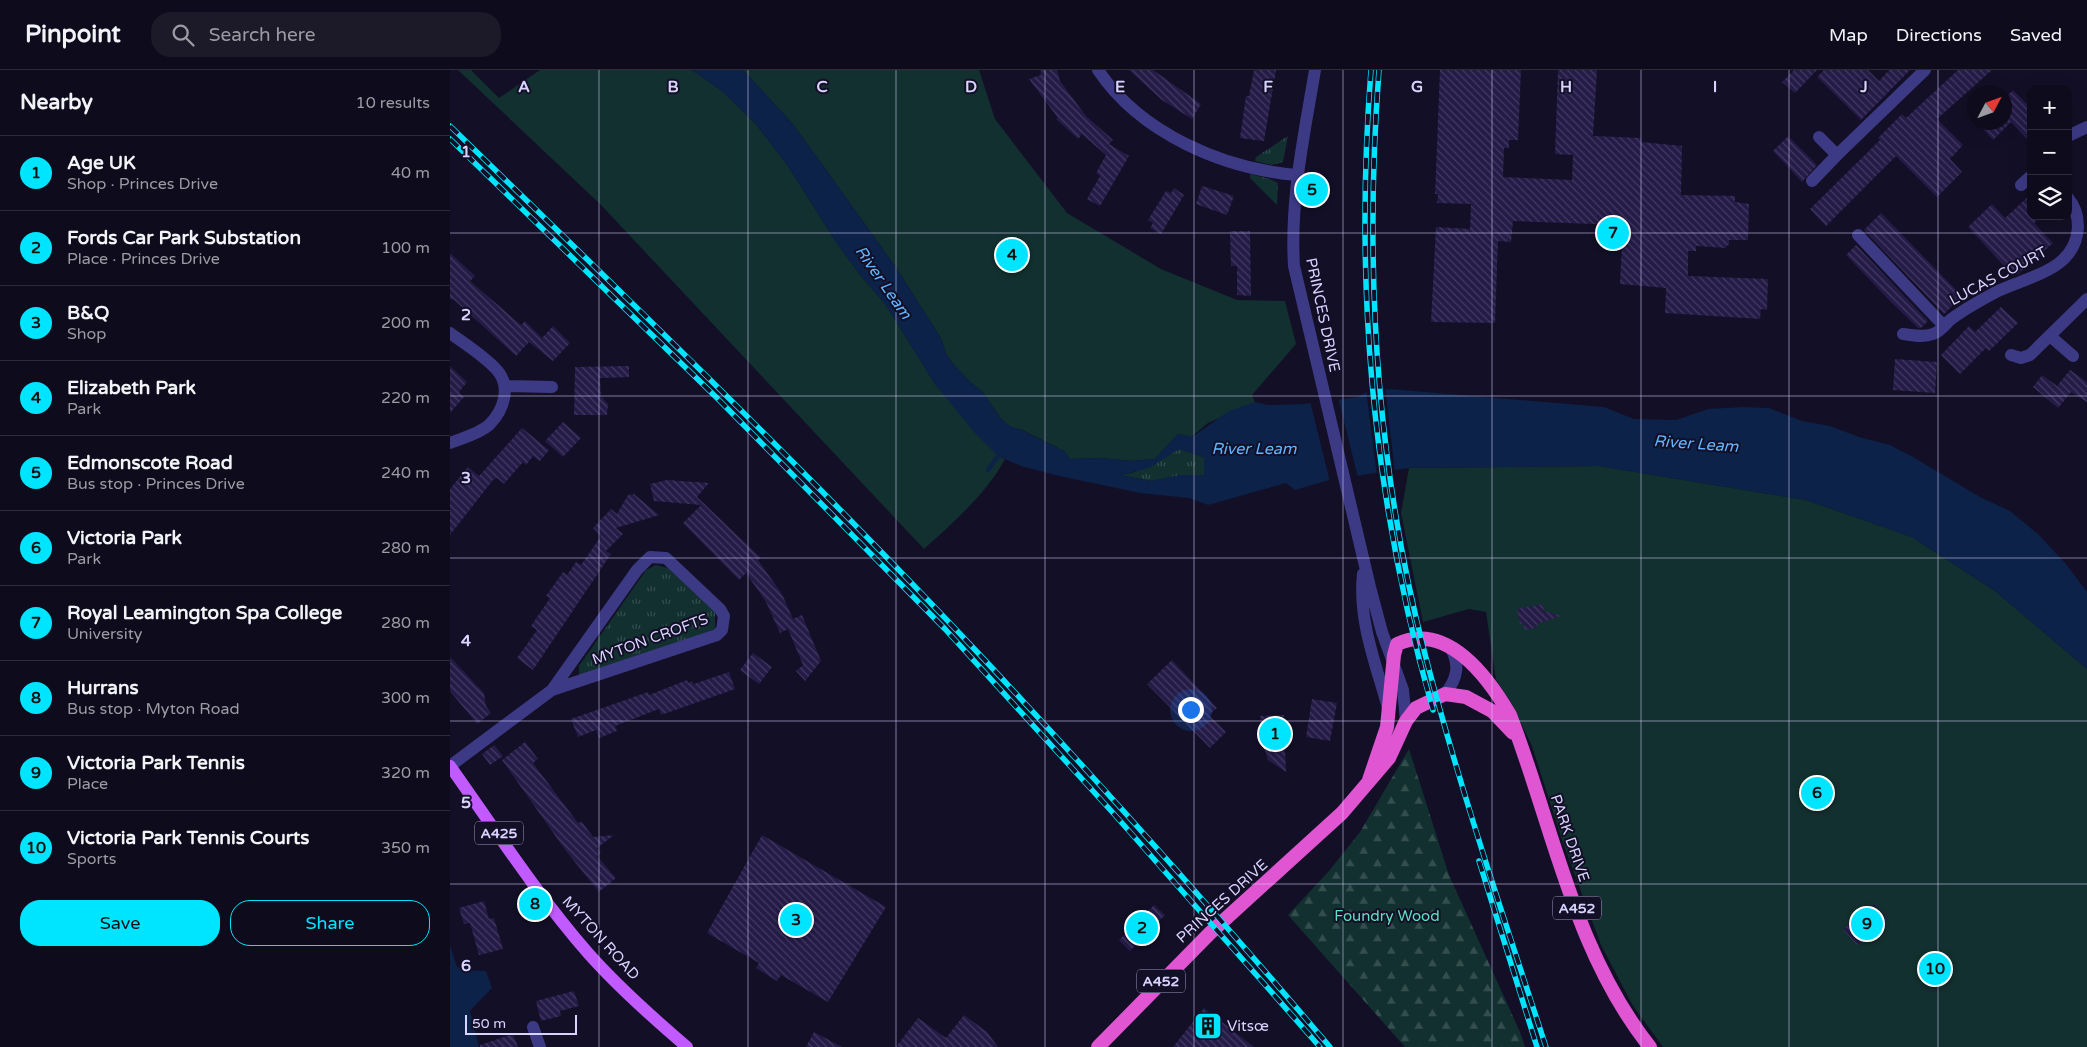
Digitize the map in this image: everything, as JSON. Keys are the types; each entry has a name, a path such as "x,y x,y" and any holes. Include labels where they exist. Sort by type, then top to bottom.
{"highway":[{"name":"PARK DRIVE","path":"1393,651 1407,639 1425,637 1450,647 1472,664 1500,699 1520,741 1594,956 1625,1014 1650,1047"},
{"name":"PRINCES DRIVE","path":"1369,780 1387,727 1393,651"},
{"name":"PARK DRIVE","path":"1446,694 1466,696 1484,705 1503,721 1520,741"},
{"name":"A452","path":"1406,721 1422,705 1446,694"},
{"name":"PRINCES DRIVE","path":"1098,1047 1210,933 1326,830 1389,758 1406,721"}],"main road":[{"name":"MYTON ROAD","path":"450,766 551,908 581,946 608,974 687,1047"}],"street":[{"path":"1098,70 1116,92 1133,108 1178,140 1200,151 1235,163 1265,171 1297,174"},
{"name":"PRINCES DRIVE","path":"1315,70 1292,215 1294,266 1364,564 1393,651 1403,690 1406,721"},
{"path":"1812,180 1925,70"},
{"path":"2072,134 2087,127"},
{"path":"1819,137 1837,155"},
{"path":"2021,186 2027,180"},
{"name":"LUCAS COURT","path":"1902,334 1928,336 1936,334 1956,316 1990,295 2039,276 2065,256 2074,245 2078,225 2072,203"},
{"name":"LUCAS COURT","path":"1858,234 1944,326"},
{"path":"2011,355 2021,358 2027,356 2050,336 2087,298"},
{"path":"450,333 496,369 505,386 505,395 499,412 489,424 450,442"},
{"path":"2050,336 2073,356"},
{"path":"505,386 552,387"},
{"name":"MYTON CROFTS","path":"450,766 552,690 638,570 650,557 666,558 720,609 724,616 722,630 716,635 552,690"},
{"name":"PRINCES DRIVE","path":"1364,564 1362,604 1365,630 1389,710"},
{"path":"1446,694 1453,684 1457,668 1456,656 1450,647"},
{"path":"533,1027 540,1047"}],"green space":[{"path":"458,70 471,70 499,98 540,70 692,70 722,91 755,123 788,166 836,242 861,276 886,305 935,384 998,456 1005,459 989,484 969,507 924,549 601,205"},
{"path":"743,70 979,70 995,119 1067,213 1161,269 1237,300 1285,301 1296,344 1252,395 1255,402 1208,423 1191,437 1178,434 1155,459 1131,461 1101,458 1070,459 1064,451 1022,430 1011,427 1002,420 982,391 971,383 954,365 946,354 942,340 897,269 822,164 792,123"},
{"path":"1288,136 1283,162 1272,165 1255,161 1256,157"},
{"path":"1250,174 1278,183 1277,205 1250,178"},
{"path":"1179,449 1204,457 1204,475 1181,475 1151,481 1120,475 1135,472"},
{"path":"1599,466 1806,500 1912,537 1995,591 2087,669 2087,1047 1663,1047 1633,1006 1601,945 1562,840 1532,746 1511,702 1496,680 1486,612 1469,609 1423,622 1401,513 1409,468"},
{"path":"656,565 668,568 715,611 715,629 586,678 579,675 579,666 646,570"},
{"name":"Foundry Wood","path":"1409,749 1449,875 1525,1047 1405,1047 1288,915 1329,871 1360,832"}],"water":[{"name":"River Leam","path":"692,70 743,70 792,123 822,164 897,269 942,340 946,354 954,365 971,383 982,391 1002,420 1011,427 1064,451 1070,459 1101,458 1131,461 1155,459 1178,434 1192,437 1229,411 1255,402 1268,405 1304,404 1358,397 1368,391 1390,389 1604,407 1634,419 1676,420 1708,409 1769,408 1802,421 1830,426 1862,438 1890,445 1980,497 2010,511 2039,535 2066,564 2087,592 2087,669 1995,591 1912,537 1806,500 1599,466 1409,468 1329,480 1295,490 1286,483 1208,505 1189,498 1140,493 1021,466 998,456 974,432 935,384 886,305 861,276 836,242 788,166 755,123 722,91","holes":["1179,449 1204,457 1204,475 1181,475 1151,481 1121,475 1149,468"]},
{"path":"450,945 457,967 467,970 486,971 492,988 470,1011 479,1047 450,1047"}],"pier":[{"path":"1385,387 1395,473 1377,476 1366,389"},
{"path":"1338,397 1358,478 1330,482 1310,401"}],"building":[{"path":"1040,70 1057,70 1060,81 1086,116 1113,140 1109,144 1129,156 1100,206 1087,199 1100,176 1096,173 1106,155 1082,134 1078,139 1056,119 1058,118 1029,79 1041,75"},
{"path":"1129,70 1153,70 1201,104 1192,119 1162,100"},
{"path":"1254,70 1276,70 1264,141 1240,138 1246,96 1249,96"},
{"path":"1440,70 1521,70 1518,140 1509,140 1509,148 1504,148 1503,177 1572,180 1573,155 1555,154 1558,70 1597,70 1593,136 1641,138 1641,142 1682,146 1681,195 1735,196 1735,202 1749,204 1748,240 1729,240 1729,245 1726,248 1696,246 1696,251 1688,251 1688,276 1768,279 1767,310 1761,309 1760,319 1665,313 1666,288 1620,284 1623,225 1513,221 1511,242 1498,241 1495,323 1431,322 1436,227 1470,229 1471,204 1437,203 1438,194 1435,194"},
{"path":"1794,70 1817,70 1795,93 1782,82"},
{"path":"1824,70 1868,70 1879,81 1889,70 1910,70 1861,120 1817,77"},
{"path":"1958,70 1992,70 1975,85 1967,85 1967,92 1937,119 1963,145 1950,159 1962,172 1937,197 1896,156 1826,226 1810,209 1880,140 1878,138 1902,114 1906,118"},
{"path":"2012,91 2027,104 2027,139 2012,123"},
{"path":"1984,130 2003,130 1993,140"},
{"path":"1788,136 1817,165 1802,182 1773,151"},
{"path":"1202,186 1234,196 1227,215 1196,204"},
{"path":"1174,188 1184,195 1161,234 1150,228 1153,223 1148,220 1166,191 1171,193"},
{"path":"2027,198 2027,220 2037,220 2034,223 2053,243 2017,275 2011,268 2008,270 1968,227 1992,204 2005,218"},
{"path":"1881,213 1962,296 1944,314 1864,230"},
{"path":"1230,231 1250,231 1251,296 1237,295 1237,266 1231,266"},
{"path":"1856,245 1928,321 1921,328 1918,328 1891,302 1846,255"},
{"path":"450,253 475,276 470,281 521,325 525,321 542,338 553,326 570,343 553,361 529,342 516,356 453,299 450,299"},
{"path":"2001,307 2018,323 1989,351 1986,348 1960,374 1941,355 1969,326 1975,332"},
{"path":"1895,359 1937,362 1935,393 1893,390"},
{"path":"450,366 467,382 459,392 464,397 450,413"},
{"path":"629,366 629,377 600,378 601,396 608,404 607,415 574,415 575,367"},
{"path":"2070,370 2087,382 2087,402 2071,392 2058,408 2033,387 2042,375 2057,386"},
{"path":"563,422 581,438 563,457 545,441"},
{"path":"522,428 549,450 540,461 533,456 526,465 523,462 504,484 497,478 493,480 450,535 450,489 468,467 479,476"},
{"path":"667,480 709,483 697,497 761,558 758,560 782,594 793,619 802,615 821,661 805,681 796,671 803,665 788,629 780,633 766,602 746,573 739,580 683,523 701,505 654,501 650,484"},
{"path":"634,494 659,515 616,528 623,534 606,551 611,554 533,670 517,658 537,630 531,626 550,598 546,596 563,572 567,575 576,562 581,565 601,536 593,528 611,509 617,514 628,495"},
{"path":"1543,604 1544,611 1561,616 1537,624 1538,627 1525,630 1523,623 1520,624 1517,609"},
{"path":"753,653 772,667 759,684 740,670"},
{"path":"450,657 484,693 486,706 491,713 477,724 450,691"},
{"path":"1172,660 1217,708 1209,715 1226,732 1210,748 1147,684"},
{"path":"729,672 735,689 661,715 659,709 615,726 617,731 599,738 596,730 578,737 571,719 648,692 649,695 687,680 688,683 692,681 694,684"},
{"path":"1312,699 1337,703 1330,741 1306,737"},
{"path":"1284,715 1286,772 1268,760 1263,745 1260,716"},
{"path":"525,742 538,759 533,763 578,823 582,822 593,837 614,835 597,848 601,853 597,856 616,878 599,892 566,851 502,760"},
{"path":"494,745 503,756 490,765 482,754"},
{"path":"762,835 886,907 828,1002 781,975 777,981 756,968 759,963 707,933"},
{"path":"484,901 489,919 494,918 503,949 479,955 470,923 464,924 459,908"},
{"path":"1874,904 1887,919 1867,940 1866,938 1857,945 1843,930 1862,909 1864,912"},
{"path":"1154,905 1165,915 1130,951 1119,940"},
{"path":"574,991 579,1006 560,1011 561,1016 541,1021 536,1001"},
{"name":"Vitsœ","path":"1204,1008 1254,1047 1173,1047"},
{"path":"964,1015 987,1032 998,1047 896,1047 918,1018 946,1038"},
{"path":"814,1032 842,1047 806,1047"},
{"path":"513,1034 518,1047 480,1047 480,1045"}],"waterway":[{"path":"988,470 1000,453"}],"railway":[{"path":"1371,70 1366,151 1365,232 1367,313 1373,393 1396,553 1412,632 1433,710"},
{"path":"1379,70 1373,218 1374,292 1385,440 1395,513 1409,586 1439,707 1483,853 1546,1047"},
{"path":"450,126 718,388 850,520 980,655 1114,800 1330,1047"},
{"path":"450,139 716,397 945,629 1114,814 1320,1047"},
{"path":"1479,861 1537,1047"}],"place":[{"name":"Edmonscote Road","path":"1312,190"},
{"name":"Royal Leamington Spa College","path":"1613,233"},
{"name":"Elizabeth Park","path":"1012,255"},
{"name":"Age UK","path":"1275,734"},
{"name":"Victoria Park","path":"1817,793"},
{"name":"Hurrans","path":"535,904"},
{"name":"B&Q","path":"796,920"},
{"name":"Victoria Park Tennis","path":"1867,924"},
{"name":"Fords Car Park Substation","path":"1142,928"},
{"name":"Victoria Park Tennis Courts","path":"1935,969"},
{"name":"Vitsœ","path":"1208,1026"}]}
